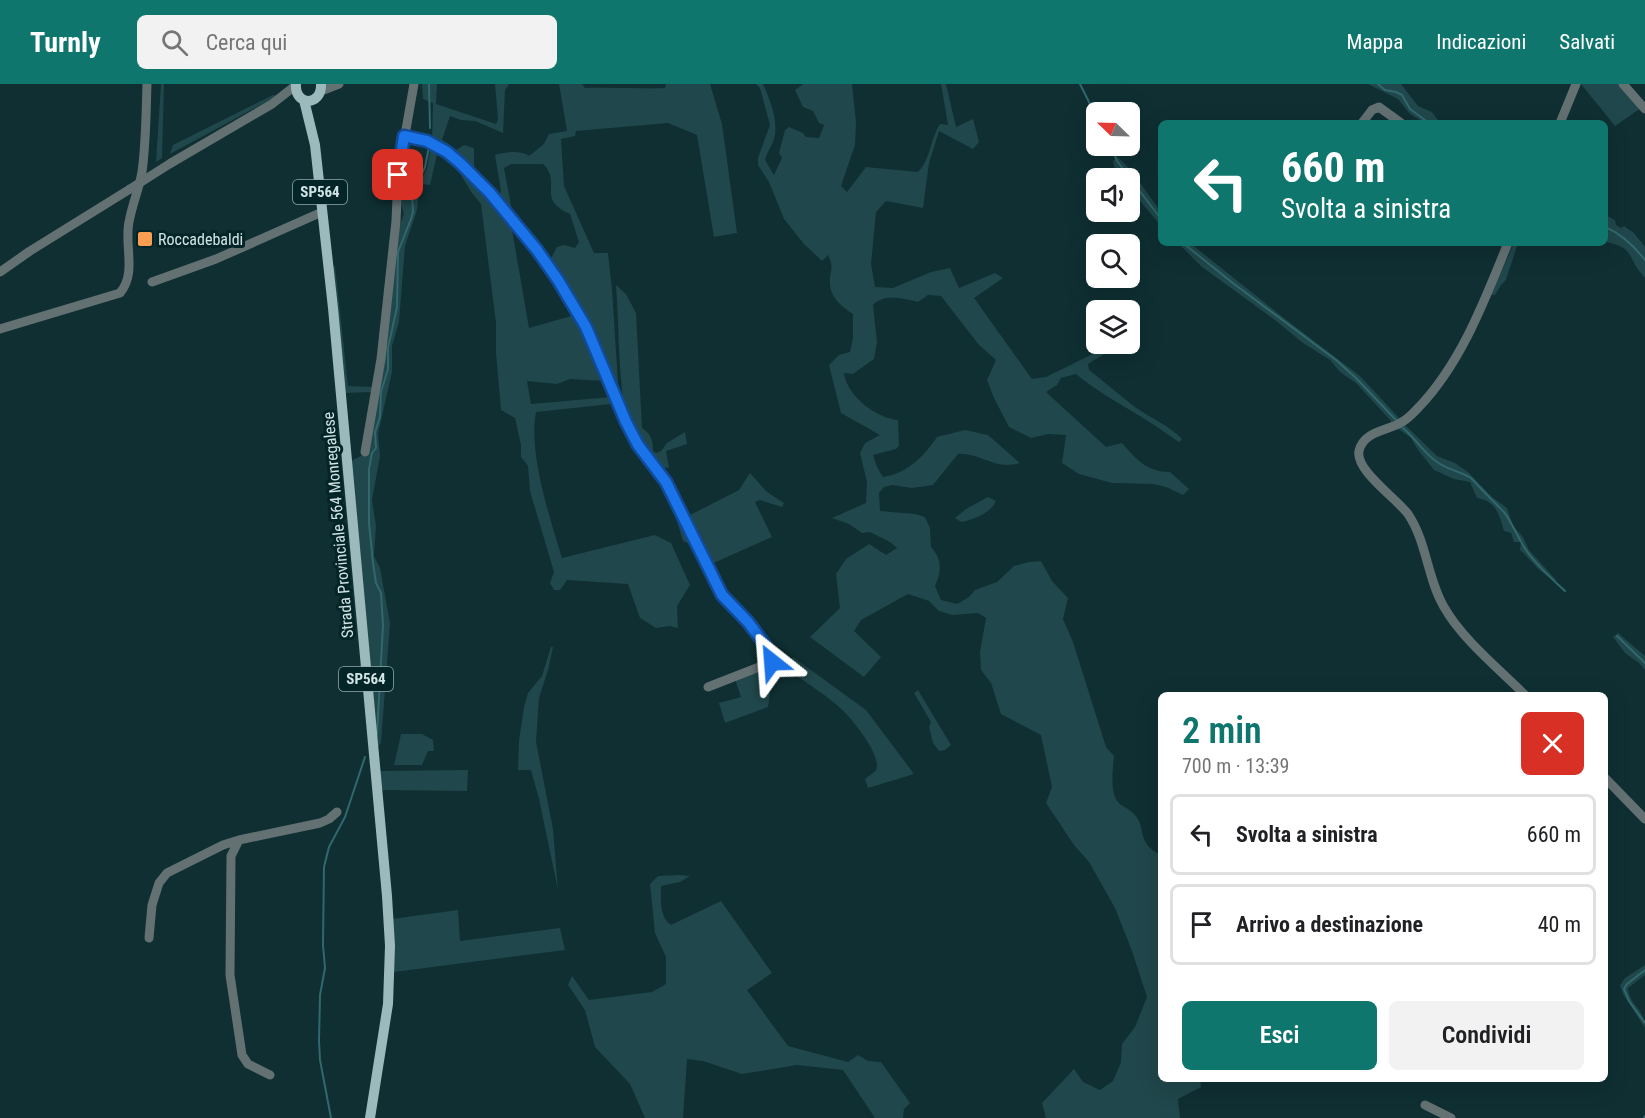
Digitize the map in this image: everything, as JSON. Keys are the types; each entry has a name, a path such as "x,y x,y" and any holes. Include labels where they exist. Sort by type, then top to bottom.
{"main road":[{"name":"Strada Provinciale 564 Monregalese","path":"295,85 302,99 315,145"},
{"path":"302,99 311,101 320,91"},
{"name":"Strada Provinciale 564 Monregalese","path":"320,91 315,115 315,145 342,403 390,946 386,1024 370,1118"}],"street":[{"path":"120,293 126,286 129,275 127,237 129,220 142,171 147,84"},
{"path":"320,91 339,84"},
{"path":"365,452 381,358 396,221 398,175 414,84"},
{"path":"1561,120 1576,84"},
{"path":"1623,84 1645,110"},
{"path":"0,272 171,163 272,104 295,85"},
{"path":"272,104 302,99"},
{"path":"1364,120 1372,110 1379,107 1397,120"},
{"path":"404,136 427,141 447,152 460,163 490,193 537,250 586,327 626,422 638,445 666,482 722,595 748,622 766,646 772,662 708,687"},
{"path":"152,282 216,259 322,212"},
{"path":"1507,246 1461,348 1427,399 1408,418 1366,438 1361,445 1358,458 1363,469 1398,503 1413,523 1437,593 1450,616 1522,692"},
{"path":"0,329 137,287"},
{"path":"1608,781 1645,819"},
{"path":"149,938 152,905 156,889 163,876 222,845 320,822 329,819 337,812"},
{"path":"239,840 231,856 230,975 242,1054 248,1064 270,1075"},
{"path":"1425,1105 1451,1118"}],"shaded area":[{"path":"161,84 164,84 162,158 156,162"},
{"path":"422,84 437,84 436,104 496,124 498,119 495,84 509,84 505,90 503,133 475,121 450,116 442,140 449,144 453,152 464,145 474,148 474,173 432,141 433,103 423,99"},
{"path":"559,84 582,84 585,88 665,88 666,84 710,84 722,124 737,233 714,237 697,135 668,123 576,131 575,136 561,139 564,186 594,253 608,253 619,398 549,262 557,247 564,245 575,248 579,242 570,214 560,208 551,196 551,178 548,171 543,164 511,164 504,168 513,216 498,198 501,191 495,155 517,152 529,156 544,144 549,134 567,131"},
{"path":"756,84 763,84 775,118 774,139 765,160 774,175 782,158 779,153 785,130 789,127 803,133 806,137 819,138 824,125 819,123 813,111 803,107 795,90 803,84 852,84 856,122 855,145 841,186 847,192 866,167 918,172 926,161 940,124 948,125 941,84 946,84 956,127 973,119 979,142 973,149 939,131 929,163 923,208 886,201 876,212 871,264 875,287 893,288 931,272 950,268 959,288 995,273 1003,278 974,298 1032,379 1046,377 1093,354 1104,354 1088,364 1089,370 1135,407 1182,439 1179,442 1103,394 1076,374 1061,378 1057,385 1046,392 1106,447 1122,443 1143,464 1155,470 1170,472 1189,489 1183,495 1153,484 1112,483 1079,474 1062,463 1066,435 1048,434 1031,438 1009,427 987,380 996,360 979,345 941,296 928,295 918,302 895,298 878,301 873,305 877,342 874,359 853,374 844,373 851,390 864,404 881,415 898,420 899,446 896,449 873,455 883,477 900,472 914,463 937,437 965,430 988,435 1020,463 1003,465 966,454 958,454 933,485 912,488 892,485 884,487 879,493 880,511 925,517 930,528 931,547 939,561 940,570 935,586 941,600 957,604 969,597 975,590 997,582 1014,566 1041,561 1052,581 1068,598 1063,619 1073,642 1106,747 1114,756 1112,780 1115,798 1137,818 1147,845 1158,853 1158,1082 1200,1082 1201,1087 1178,1099 1180,1118 1046,1118 1042,1103 1074,1069 1083,1082 1100,1090 1113,1081 1121,1062 1122,1044 1135,1027 1147,997 1115,908 1089,862 1074,845 1046,803 1052,787 1041,735 1001,714 991,683 981,670 980,652 986,618 978,613 952,615 939,611 929,601 908,594 861,620 854,631 881,657 864,677 810,637 840,608 836,574 846,559 869,544 886,555 897,548 870,532 862,533 849,524 832,518 866,503 867,482 860,453 865,443 880,435 841,413 829,365 839,355 850,352 853,338 853,314 841,305 832,293 831,264 828,255 822,261 804,244 784,219 769,182 758,165 758,158 770,125 760,88"},
{"path":"1368,84 1401,84 1418,106 1432,112 1438,120 1420,120 1410,114 1398,99"},
{"path":"1581,84 1620,84 1641,108 1615,126"},
{"path":"273,95 277,96 170,154 173,145"},
{"path":"431,146 438,150 430,185 420,184 417,210 405,246 399,322 392,346 392,372 378,434 380,456 372,500 376,526 374,556 380,568 390,623 381,743 377,748 351,461 367,453 396,236 404,214 401,204 404,180 420,183 427,168"},
{"path":"1118,157 1129,168 1114,168 1113,161"},
{"path":"451,159 466,172 511,224 529,328 575,315 605,381 570,379 557,384 527,381 531,404 611,397 656,473 642,462 636,453 611,404 536,412 535,446 541,485 562,558 655,535 671,543 690,585 677,606 678,628 670,626 656,628 640,618 628,584 567,580 560,590 554,590 550,583 554,572 530,491 528,466 521,457 521,445 515,418 501,410 496,323 481,204"},
{"path":"1140,183 1158,208 1158,222 1140,201"},
{"path":"1608,216 1615,220 1616,225 1621,228 1624,226 1634,233 1645,247 1645,278 1630,254 1615,244 1608,243"},
{"path":"1181,246 1194,246 1360,376 1401,420 1391,424 1391,421 1356,383 1340,372 1330,360 1303,343 1202,267"},
{"path":"1513,246 1517,246 1506,280 1495,295 1491,295"},
{"path":"335,266 348,386 373,387 372,392 344,393 332,267"},
{"path":"616,285 626,294 636,313 642,428 652,440 653,451 656,453 685,432 687,444 666,451 669,468 654,461 647,453 634,432 626,412 621,375"},
{"path":"1405,425 1437,456 1455,463 1468,472 1492,497 1507,508 1513,526 1523,537 1529,550 1557,581 1541,571 1520,550 1521,542 1514,542 1511,533 1504,531 1496,509 1489,502 1477,498 1470,482 1454,479 1434,470 1411,438 1397,428"},
{"path":"750,473 767,492 784,503 782,507 760,500 755,502 772,537 709,565 688,519 690,515 739,490"},
{"path":"662,481 696,547 683,541 675,515 660,486"},
{"path":"988,497 996,501 986,512 976,518 961,522 955,518 966,509"},
{"path":"1618,633 1645,656 1645,670 1625,653 1613,637"},
{"path":"551,647 553,647 548,670 539,698 536,742 553,829 558,890 531,770 518,770 524,707 528,693 542,676"},
{"path":"793,657 866,710 914,774 868,788 865,779 876,770 877,764 870,746 839,707 786,669"},
{"path":"771,666 772,679 768,707 725,723 719,703 741,697 735,679"},
{"path":"918,690 951,745 945,750 939,751 933,743 929,727 931,722 914,693"},
{"path":"401,734 422,734 433,740 434,751 428,751 422,765 394,765"},
{"path":"468,770 467,791 380,790 379,771"},
{"path":"658,876 690,876 680,882 661,886 662,907 667,922 671,925 721,901 772,973 747,990 788,1046 848,1062 858,1055 868,1061 881,1062 910,1103 904,1109 903,1118 875,1118 843,1070 797,1065 742,1074 703,1061 687,1059 683,1118 645,1118 630,1084 595,1047 585,1010 568,985 572,976 589,1000 652,992 666,984 666,957 655,933 650,884"},
{"path":"458,910 460,941 560,928 565,950 394,972 392,919"},
{"path":"1645,965 1645,975 1628,988 1629,994 1643,1016 1645,1028 1623,994 1620,985 1625,978"}],"waterway":[{"path":"429,84 430,128"},
{"path":"1080,84 1089,102"},
{"path":"1378,84 1385,90 1402,95 1410,109 1425,120"},
{"path":"377,734 383,625 381,593 376,583 369,523 369,469 372,453 376,448 375,432 380,417 381,392 388,369 388,348 397,307 398,252 411,219 412,196 425,167 429,147"},
{"path":"1115,156 1158,215"},
{"path":"1608,228 1627,241 1645,260"},
{"path":"1187,246 1336,360 1396,420"},
{"path":"1403,428 1437,462 1471,478 1506,514 1524,546 1544,572 1565,591"},
{"path":"1617,636 1645,663"},
{"path":"331,1118 320,1060 319,1041 320,995 325,968 324,867 329,847 345,817 365,757"},
{"path":"1645,970 1624,989 1629,1001 1645,1023"}],"place":[{"name":"Roccadebaldi","path":"145,239"}],"route":[{"path":"398,175 404,136 427,141 447,152 460,163 490,193 530,240 558,280 586,327 626,422 638,445 666,482 722,595 748,622 766,646 772,662"}]}
